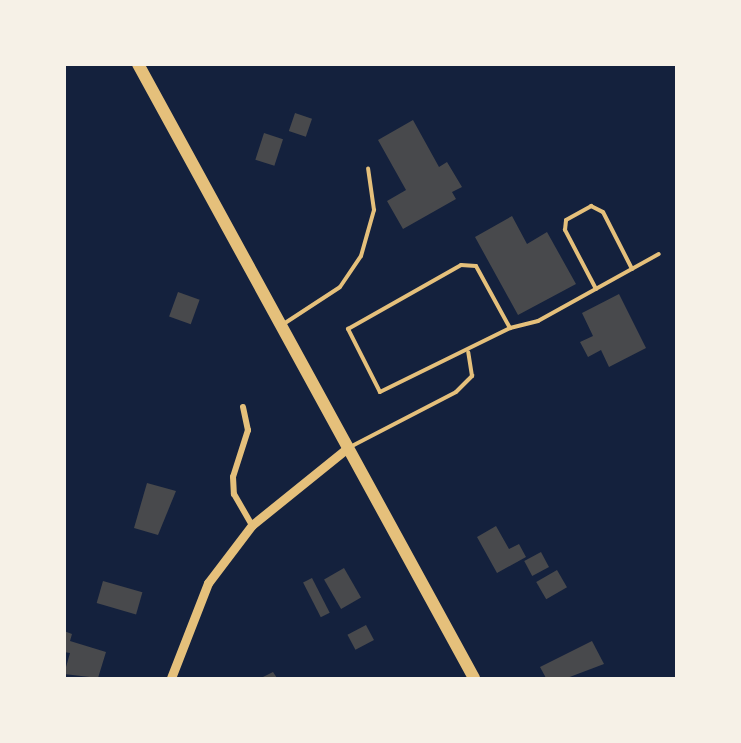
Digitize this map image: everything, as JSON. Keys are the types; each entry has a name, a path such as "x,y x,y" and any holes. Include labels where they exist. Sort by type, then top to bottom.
{"main road":[{"path":"138,64 345,450 474,678"}],"street":[{"path":"243,406 248,430 233,477 234,494 252,525"},
{"path":"171,678 208,583 252,525 345,450"}],"lane":[{"path":"279,327 340,287 362,256 374,210 368,168"},
{"path":"596,289 565,230 566,220 591,206 603,212 632,269"},
{"path":"510,328 476,266 467,264 348,330 380,392 468,352 510,328 538,321 659,254"},
{"path":"345,450 456,392 472,376 468,352"}],"building":[{"path":"295,113 312,119 306,137 289,131"},
{"path":"413,120 439,167 447,162 462,187 452,192 456,199 403,229 387,201 406,190 378,140"},
{"path":"264,133 283,139 274,166 255,160"},
{"path":"512,216 527,244 547,232 576,284 518,315 475,237"},
{"path":"178,292 200,300 191,324 169,316"},
{"path":"619,294 646,348 609,367 601,350 588,357 580,342 593,336 582,313"},
{"path":"147,483 176,491 158,535 134,528"},
{"path":"496,526 509,549 519,544 526,557 497,573 477,537"},
{"path":"541,552 549,567 532,576 524,561"},
{"path":"344,568 361,597 341,609 324,580"},
{"path":"557,570 567,587 546,599 536,582"},
{"path":"312,578 330,613 321,617 303,583"},
{"path":"103,581 142,592 136,614 97,603"},
{"path":"366,625 374,640 355,650 347,635"},
{"path":"64,631 72,634 70,641 106,652 98,678 64,674 70,653 64,652"},
{"path":"592,641 604,664 567,678 546,678 540,667"},
{"path":"273,672 277,678 261,678"}]}
